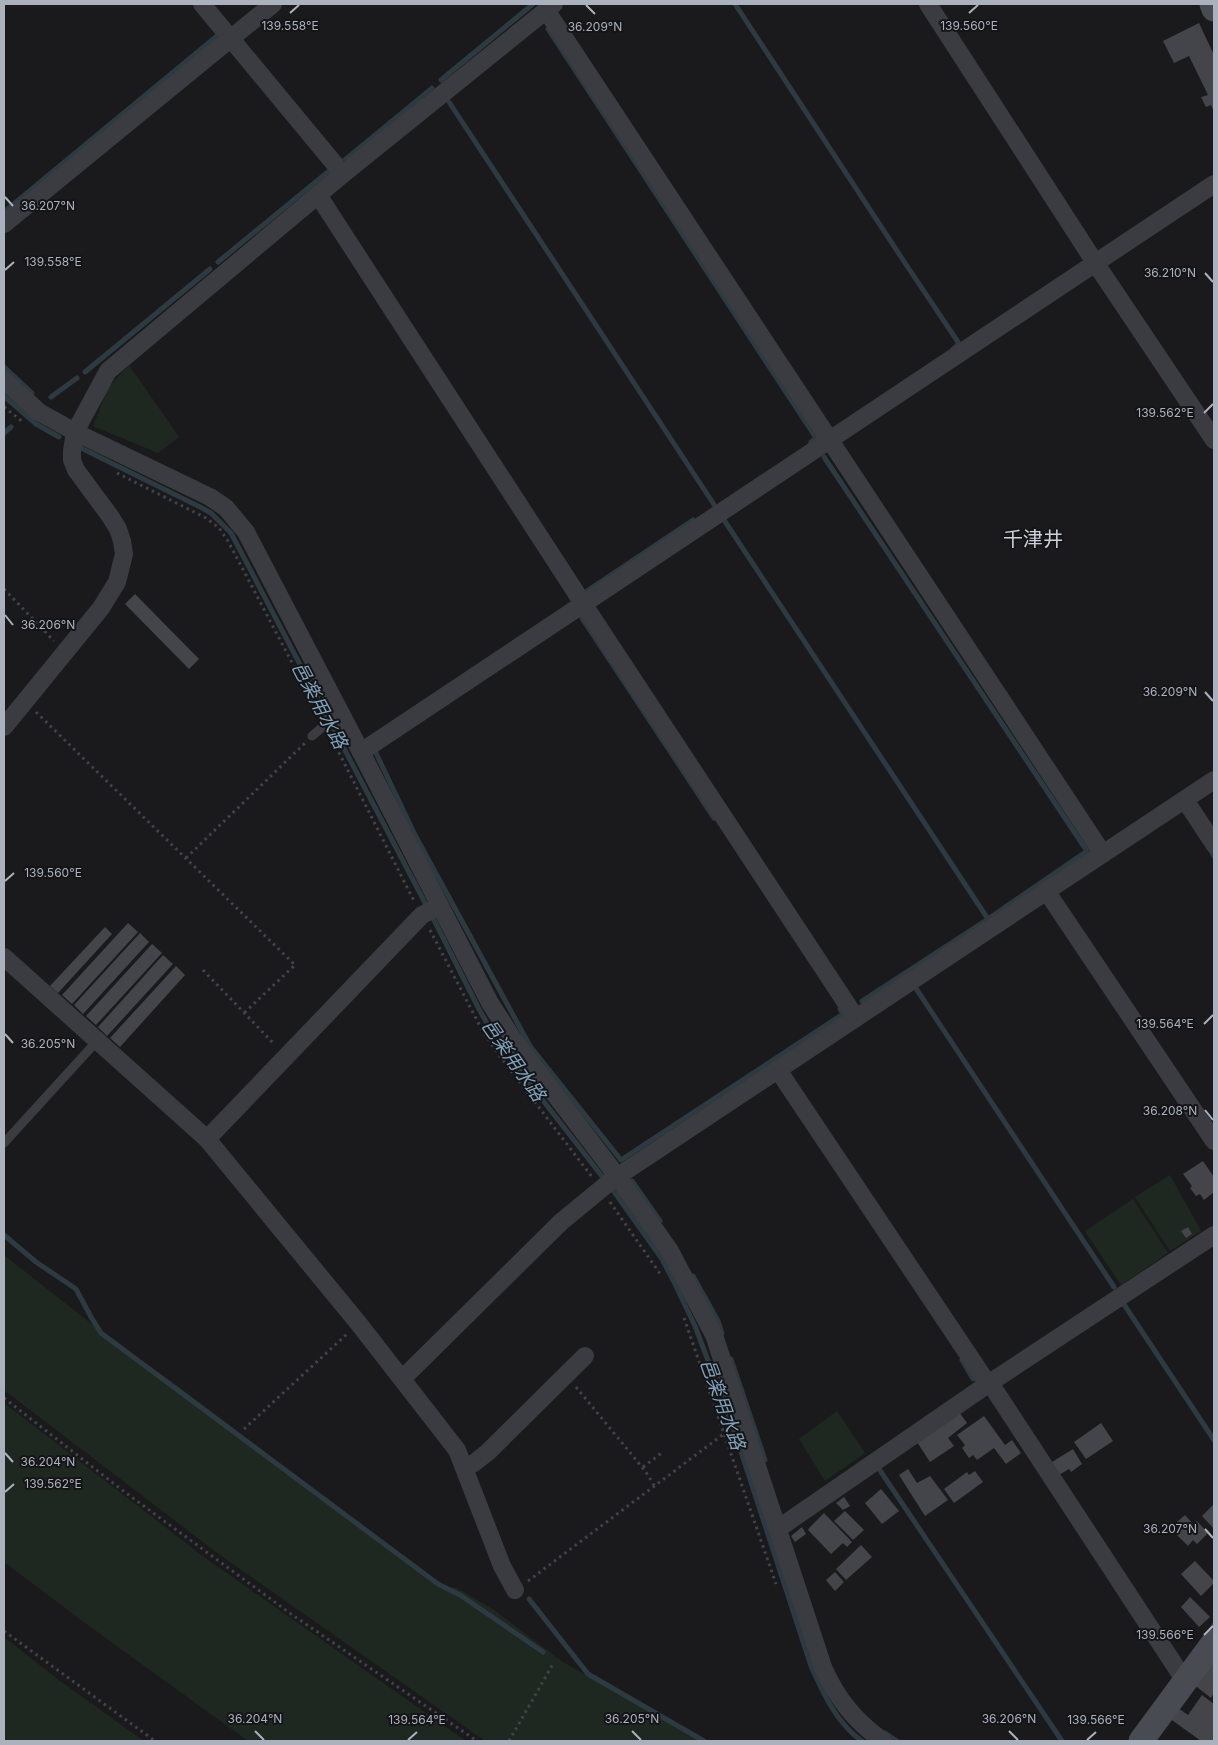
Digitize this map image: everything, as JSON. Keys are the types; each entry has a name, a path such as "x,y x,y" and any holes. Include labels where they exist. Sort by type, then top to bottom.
{"main road":[{"path":"1212,4 1214,9"},
{"path":"1141,1741 1214,1642"}],"street":[{"path":"202,4 343,174"},
{"path":"4,224 273,4"},
{"path":"928,4 1096,264 1214,440"},
{"path":"4,726 101,608 117,582 124,554 118,529 76,470 72,460 76,432 108,371 343,174 550,7 829,441 1103,854"},
{"path":"361,752 1214,184"},
{"path":"318,195 584,605 856,1018"},
{"path":"4,380 39,412 210,497 226,508 235,518 256,551 333,722 361,752 430,911 608,1183 670,1252 714,1335 779,1528 823,1667 832,1688 851,1714 882,1741"},
{"path":"402,1379 561,1222 608,1183 1214,780"},
{"path":"1185,800 1214,844"},
{"path":"1047,892 1214,1141"},
{"path":"206,1139 430,911"},
{"path":"4,957 206,1139 358,1324 458,1450 502,1566 515,1590"},
{"path":"778,1070 989,1384 1185,1681"},
{"path":"779,1528 989,1384 1214,1236"},
{"path":"465,1468 488,1452 585,1356"}],"lane":[{"path":"312,736 333,722"},
{"path":"4,1143 97,1041"}],"path":[{"path":"4,408 15,418 29,426"},
{"path":"114,472 206,518 219,528 228,541 333,722 430,911 482,1030 499,1055 608,1183 629,1228 665,1281"},
{"path":"4,589 65,653"},
{"path":"25,701 295,965 244,1013"},
{"path":"186,858 312,736"},
{"path":"203,970 286,1057"},
{"path":"681,1312 726,1433 779,1593"},
{"path":"244,1429 358,1324"},
{"path":"566,1375 643,1467 655,1487"},
{"path":"4,1398 122,1490 235,1572 477,1741"},
{"path":"515,1590 726,1433"},
{"path":"643,1467 663,1452"},
{"path":"4,1631 155,1741"},
{"path":"509,1741 553,1664"}],"shaded area":[{"path":"432,85 435,88 346,162 342,159"},
{"path":"129,365 179,437 158,453 93,426 108,388"},
{"path":"1170,1175 1201,1231 1170,1251 1135,1197"},
{"path":"1133,1199 1168,1253 1121,1285 1085,1231"},
{"path":"4,1255 98,1329 252,1442 438,1586 457,1588 494,1610 563,1662 703,1741 485,1741 220,1555 4,1390"},
{"path":"4,1403 208,1560 466,1741 248,1741 85,1623 4,1562"},
{"path":"837,1411 865,1453 825,1481 799,1439"},
{"path":"4,1637 60,1681 144,1741 4,1741"}],"building":[{"path":"1199,23 1214,55 1214,112 1211,105 1206,107 1201,97 1208,95 1189,56 1174,63 1163,41"},
{"path":"135,594 199,659 189,669 125,604"},
{"path":"128,923 138,932 72,1004 62,995"},
{"path":"105,927 112,934 58,993 50,986"},
{"path":"140,933 149,942 83,1014 74,1005"},
{"path":"152,944 162,953 96,1025 86,1016"},
{"path":"163,955 173,964 107,1036 98,1027"},
{"path":"176,966 185,975 120,1047 110,1038"},
{"path":"1203,1161 1214,1177 1214,1192 1204,1200 1200,1194 1196,1196 1190,1188 1192,1186 1183,1174"},
{"path":"1188,1227 1192,1234 1186,1238 1181,1231"},
{"path":"959,1412 967,1423 948,1438 954,1446 930,1462 917,1442"},
{"path":"984,1416 1005,1445 1012,1440 1021,1453 1006,1464 994,1448 977,1460 973,1455 969,1458 962,1448 965,1445 957,1435"},
{"path":"1101,1423 1113,1441 1086,1459 1074,1442"},
{"path":"1073,1449 1082,1464 1071,1472 1069,1469 1059,1475 1052,1462"},
{"path":"908,1469 917,1483 930,1476 948,1500 925,1516 899,1475"},
{"path":"975,1471 983,1482 954,1503 944,1489 967,1472 969,1475"},
{"path":"881,1489 899,1511 882,1524 865,1503"},
{"path":"844,1497 850,1506 843,1510 836,1503"},
{"path":"1214,1504 1214,1529 1202,1516"},
{"path":"845,1511 864,1530 853,1540 834,1521"},
{"path":"824,1513 852,1542 847,1547 843,1543 831,1554 808,1530"},
{"path":"1185,1515 1193,1524 1197,1521 1208,1533 1197,1544 1193,1540 1188,1546 1170,1528"},
{"path":"802,1527 806,1534 795,1542 791,1536"},
{"path":"861,1545 872,1557 846,1580 836,1569"},
{"path":"1195,1561 1214,1581 1201,1596 1181,1574"},
{"path":"835,1572 844,1582 835,1591 826,1580"},
{"path":"1190,1597 1210,1617 1199,1627 1181,1607"},
{"path":"1214,1657 1214,1693 1211,1698 1193,1684"},
{"path":"1202,1695 1214,1704 1214,1741 1201,1741 1169,1718 1178,1708 1188,1715"}],"waterway":[{"path":"441,80 533,4"},
{"path":"735,4 958,342 957,346 953,349"},
{"path":"548,29 816,438 811,442"},
{"path":"4,212 217,36"},
{"path":"449,102 715,506"},
{"path":"218,262 329,171"},
{"path":"85,372 210,269"},
{"path":"4,367 32,393"},
{"path":"51,397 77,378"},
{"name":"邑楽用水路","path":"4,396 36,424 59,437"},
{"path":"4,433 11,427"},
{"name":"邑楽用水路","path":"81,448 211,513 231,533 491,1030 524,1076 615,1193 662,1259 695,1326 732,1424 811,1666 838,1717 862,1741"},
{"path":"824,457 1087,851 988,919 862,1001"},
{"path":"587,591 693,520"},
{"path":"724,520 988,919"},
{"path":"582,618 714,818"},
{"path":"375,751 415,835 530,1046 621,1160 843,1014 840,1009"},
{"path":"1209,848 1214,856"},
{"path":"917,990 1114,1287"},
{"path":"632,1181 660,1221"},
{"path":"4,1235 36,1262 76,1289 101,1333 438,1584 460,1595 543,1652"},
{"path":"693,1276 718,1321 722,1333"},
{"path":"1123,1303 1214,1440"},
{"path":"731,1359 765,1460"},
{"path":"962,1360 973,1379"},
{"path":"877,1466 1062,1741"},
{"path":"529,1599 588,1674 704,1741"},
{"path":"1208,1634 1214,1625"},
{"path":"885,1733 897,1741"}],"district":[{"name":"千津井","path":"1033,539"}]}
